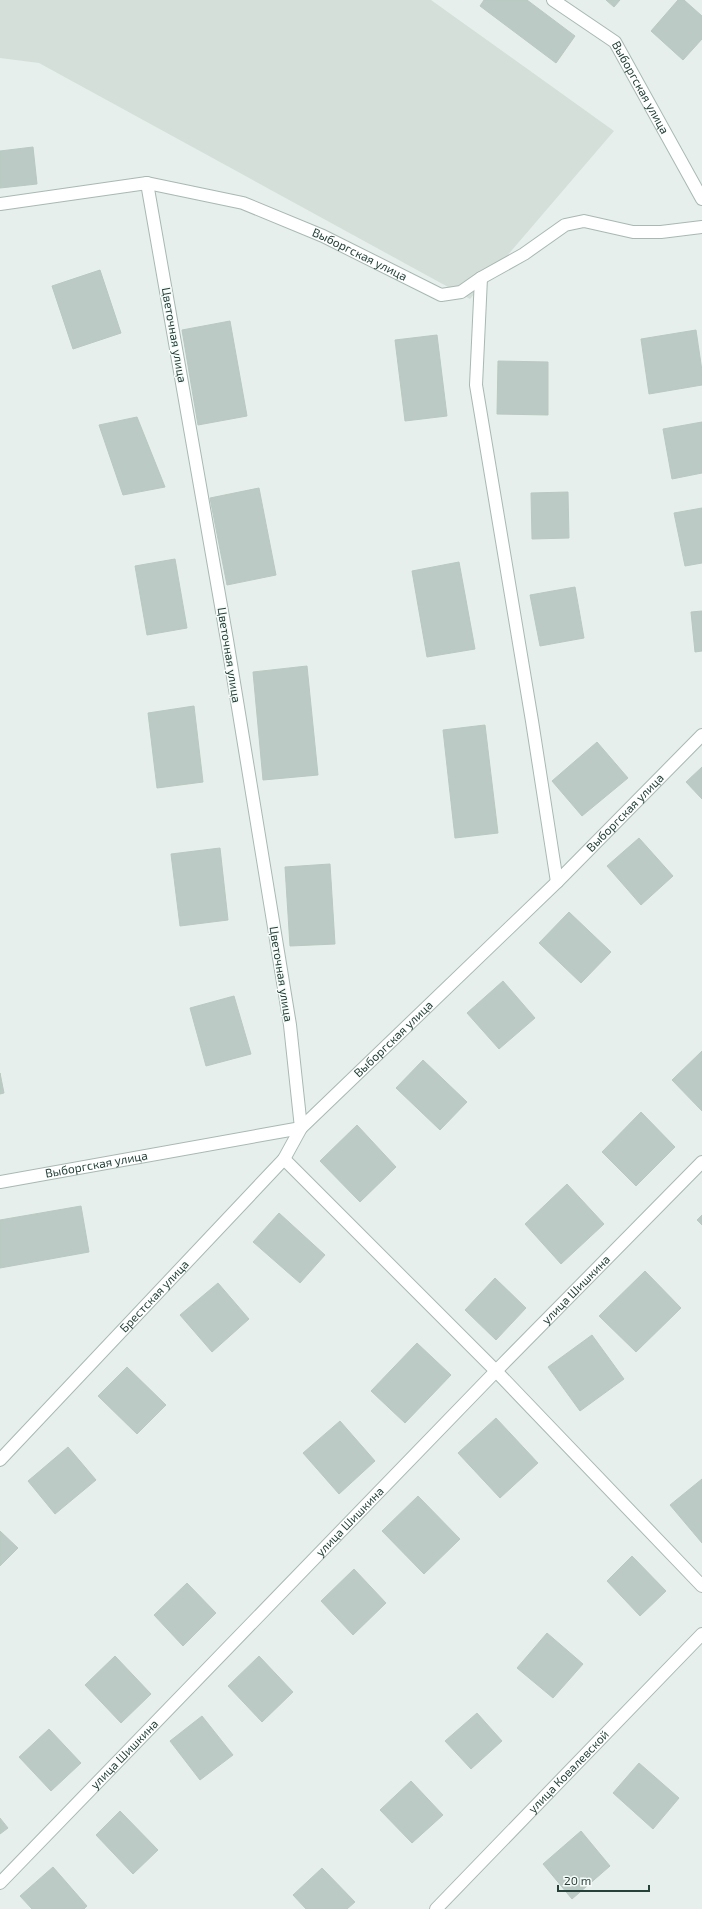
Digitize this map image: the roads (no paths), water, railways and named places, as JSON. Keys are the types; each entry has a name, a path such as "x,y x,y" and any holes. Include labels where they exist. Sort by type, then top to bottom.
{"street":[{"name":"Выборгская улица","path":"553,0 615,42 702,199"},
{"name":"Выборгская улица","path":"0,204 147,183 244,203 323,236 441,295 461,292 481,278 524,254 565,225 584,221 633,232 661,232 702,227"},
{"name":"Цветочная улица","path":"147,183 231,664 290,1025 301,1128"},
{"path":"481,278 476,385 524,668 557,882"},
{"name":"Выборгская улица","path":"0,1182 301,1128 557,882 702,735"},
{"name":"Брестская улица","path":"0,1460 284,1158 301,1128"},
{"path":"284,1158 496,1371 702,1586"},
{"name":"улица Шишкина","path":"0,1883 496,1371 702,1162"},
{"name":"улица Ковалевской","path":"436,1909 702,1634"}]}
